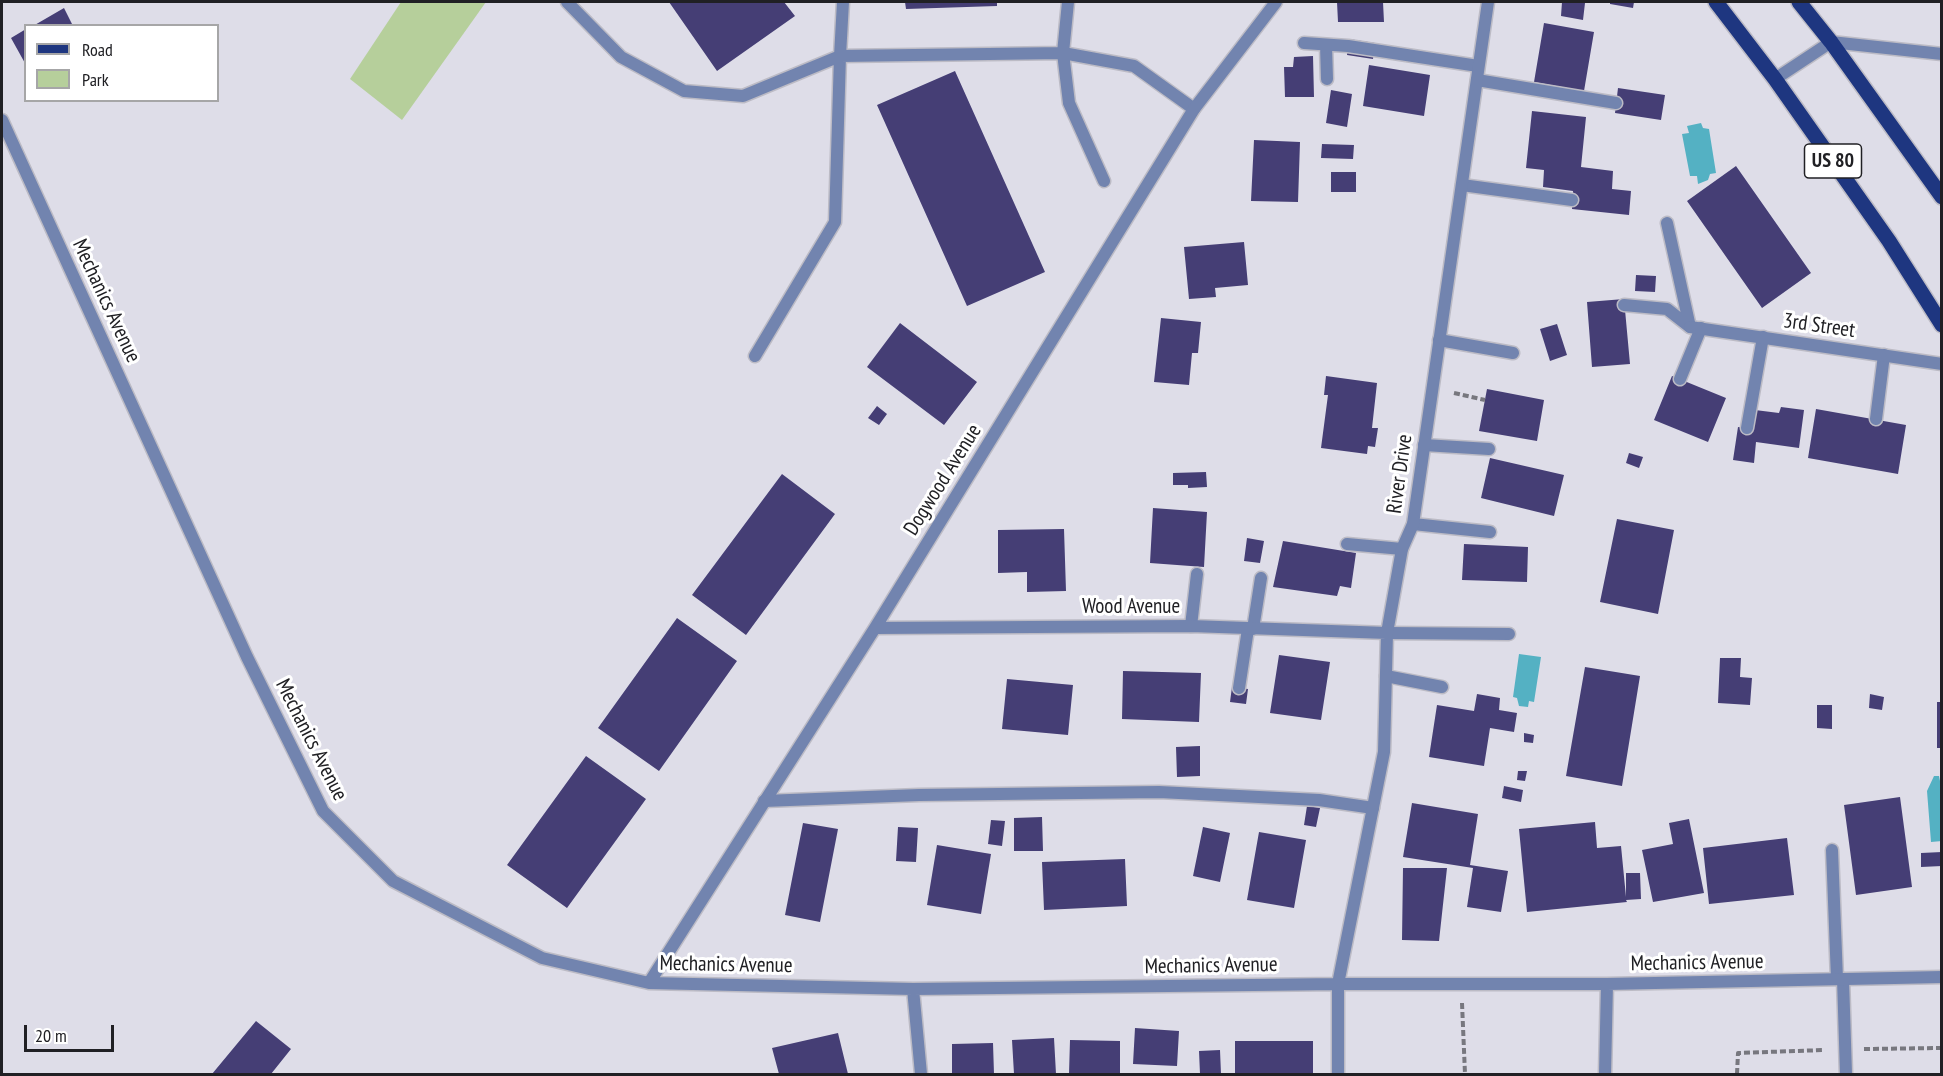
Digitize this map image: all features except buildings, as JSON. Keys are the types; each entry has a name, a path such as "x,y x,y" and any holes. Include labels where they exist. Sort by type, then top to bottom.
{"main road":[{"name":"US 80","path":"1716,2 1775,79 1889,240 1941,325"},
{"path":"1799,2 1831,42 1941,197"}],"street":[{"path":"567,2 621,57 684,91 743,96 840,56 1064,53 1134,66 1194,109"},
{"path":"755,356 836,222 843,2"},
{"path":"1068,2 1064,53 1069,103 1104,181"},
{"name":"Dogwood Avenue","path":"649,983 874,628 1194,109 1276,2"},
{"name":"River Drive","path":"1338,1074 1338,984 1384,752 1387,633 1402,549 1413,524 1488,2"},
{"path":"1775,79 1831,42 1941,54"},
{"path":"1304,43 1478,66"},
{"path":"1326,45 1327,80"},
{"path":"1477,80 1616,103"},
{"name":"Mechanics Avenue","path":"2,120 247,657 323,811 393,881 542,958 649,983 913,989 1338,984 1607,984 1941,977"},
{"path":"1462,184 1572,200"},
{"path":"1667,223 1695,327 1680,379"},
{"path":"1624,305 1667,309 1695,327"},
{"name":"3rd Street","path":"1695,327 1941,364"},
{"path":"1746,428 1763,337"},
{"path":"1439,340 1513,353"},
{"path":"1876,419 1884,355"},
{"path":"1424,445 1489,449"},
{"path":"1413,524 1491,532"},
{"path":"1347,544 1402,549"},
{"path":"1191,626 1197,574"},
{"path":"1239,688 1261,578"},
{"name":"Wood Avenue","path":"874,628 1191,626 1387,633 1509,634"},
{"path":"1386,676 1442,687"},
{"path":"764,801 919,795 1159,792 1319,800 1373,808"},
{"path":"1832,850 1846,1074"},
{"path":"1605,1074 1607,984"},
{"path":"913,989 921,1074"}],"path":[{"path":"1433,388 1485,400"},
{"path":"1461,984 1465,1074"}],"green space":[{"path":"401,2 486,2 402,120 350,79"}],"water":[{"path":"1701,123 1703,128 1709,129 1716,173 1710,174 1708,180 1698,184 1697,176 1690,176 1682,134 1689,133 1687,126"},
{"path":"1519,654 1541,657 1534,702 1529,701 1528,707 1519,706 1517,698 1513,697"},
{"path":"1934,776 1939,776 1941,786 1942,841 1931,842 1927,791"}]}
